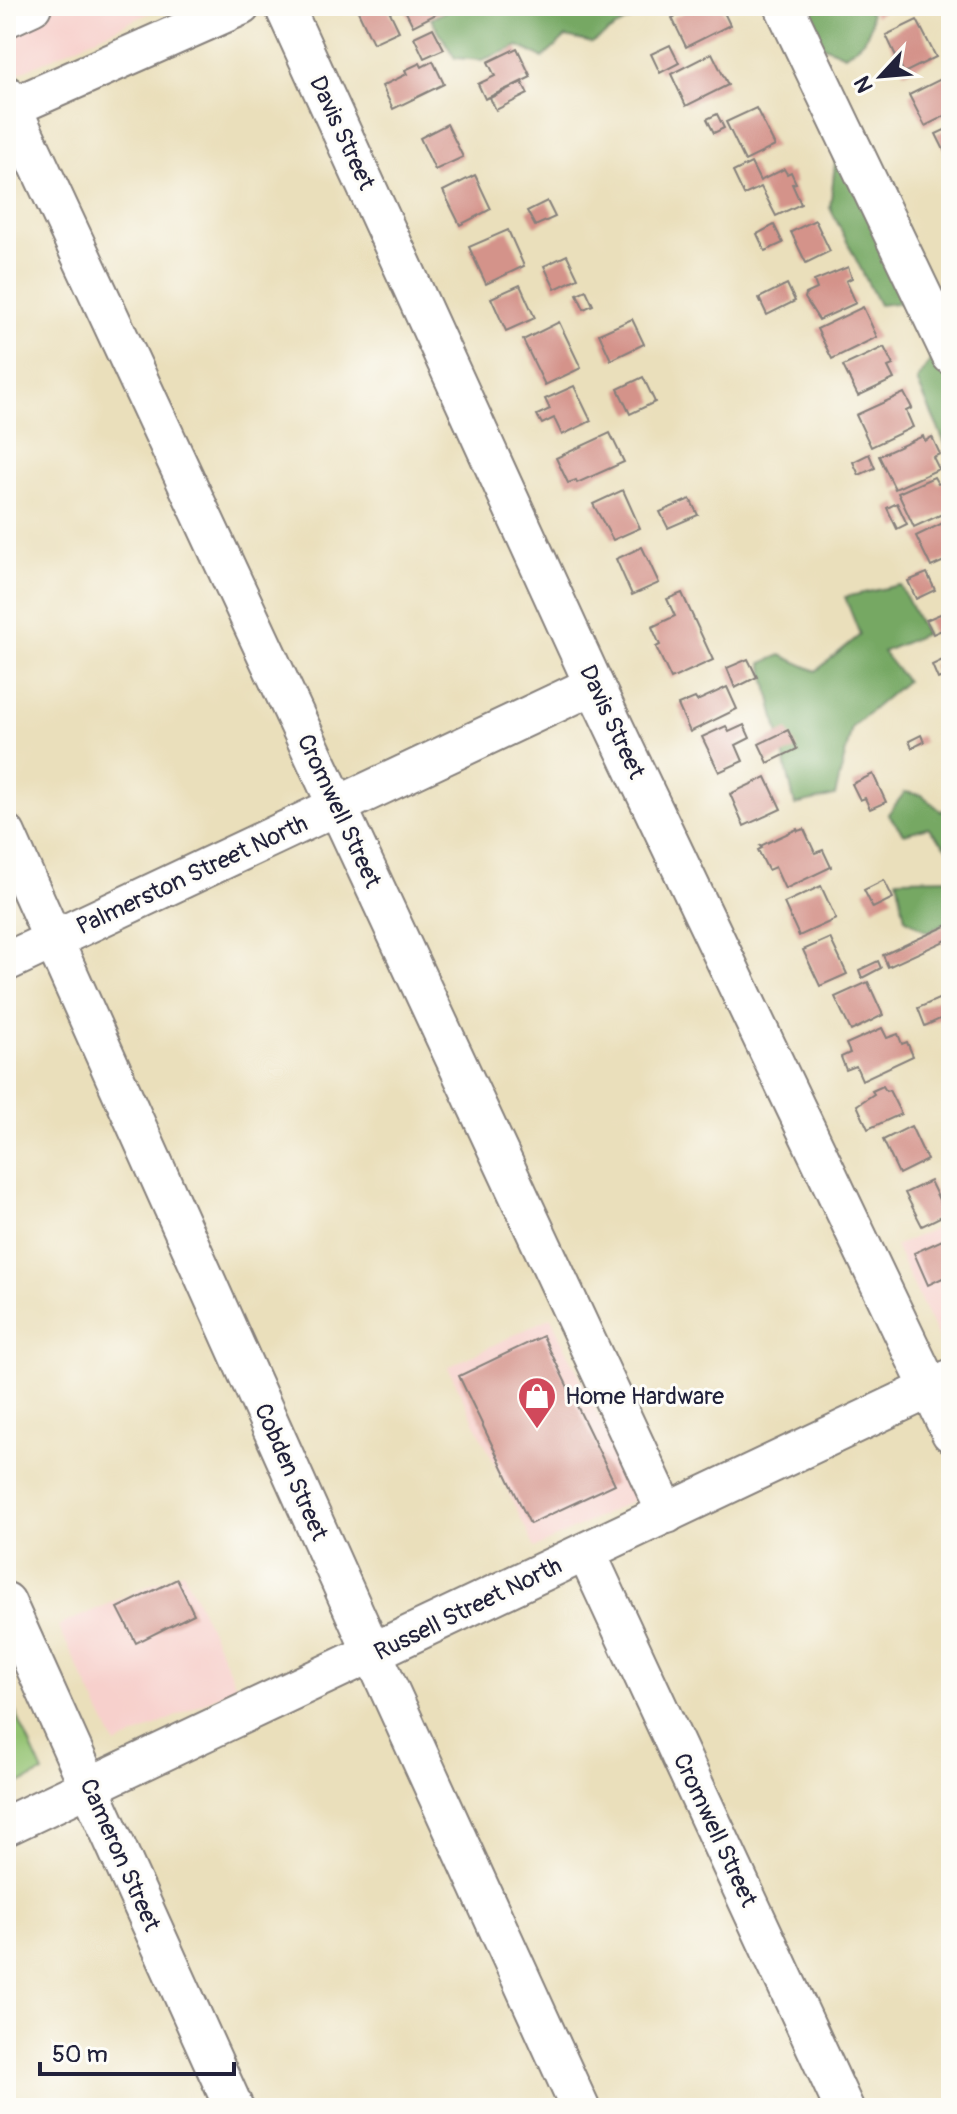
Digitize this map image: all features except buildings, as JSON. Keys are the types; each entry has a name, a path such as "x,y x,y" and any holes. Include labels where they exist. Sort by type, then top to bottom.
{"street":[{"path":"6,18 32,6"},
{"path":"8,104 241,6"},
{"name":"Davis Street","path":"284,6 594,685 940,1383 951,1433"},
{"path":"784,6 951,355"},
{"name":"Cromwell Street","path":"8,104 667,1514"},
{"name":"Palmerston Street North","path":"6,962 594,685"},
{"name":"Cobden Street","path":"6,834 580,2108"},
{"name":"Russell Street North","path":"6,1826 940,1383"},
{"name":"Cromwell Street","path":"586,1552 844,2108"},
{"name":"Cameron Street","path":"6,1602 234,2108"}],"shaded area":[{"path":"6,6 165,6 6,79"},
{"path":"951,1221 951,1355 947,1357 895,1246"},
{"name":"Home Hardware","path":"551,1317 638,1498 535,1548 448,1367"},
{"path":"183,1571 237,1687 116,1745 58,1626"}],"green space":[{"path":"447,6 664,6 625,22 592,43 566,37 543,58 519,46 482,60 455,58 431,19 446,11"},
{"path":"802,6 869,6 871,22 867,35 845,55 821,45"},
{"path":"838,136 914,301 879,305 830,208"},
{"path":"951,348 951,457 917,381 937,350"},
{"path":"900,585 925,634 883,652 906,681 852,727 835,796 795,805 762,663 781,655 816,671 860,635 845,597"},
{"path":"905,792 922,795 941,811 951,807 951,852 928,827 904,834 888,814"},
{"path":"951,878 951,920 928,932 905,918 897,879"},
{"path":"6,1691 43,1773 6,1790"}],"place":[{"name":"Home Hardware","path":"537,1430"}]}
